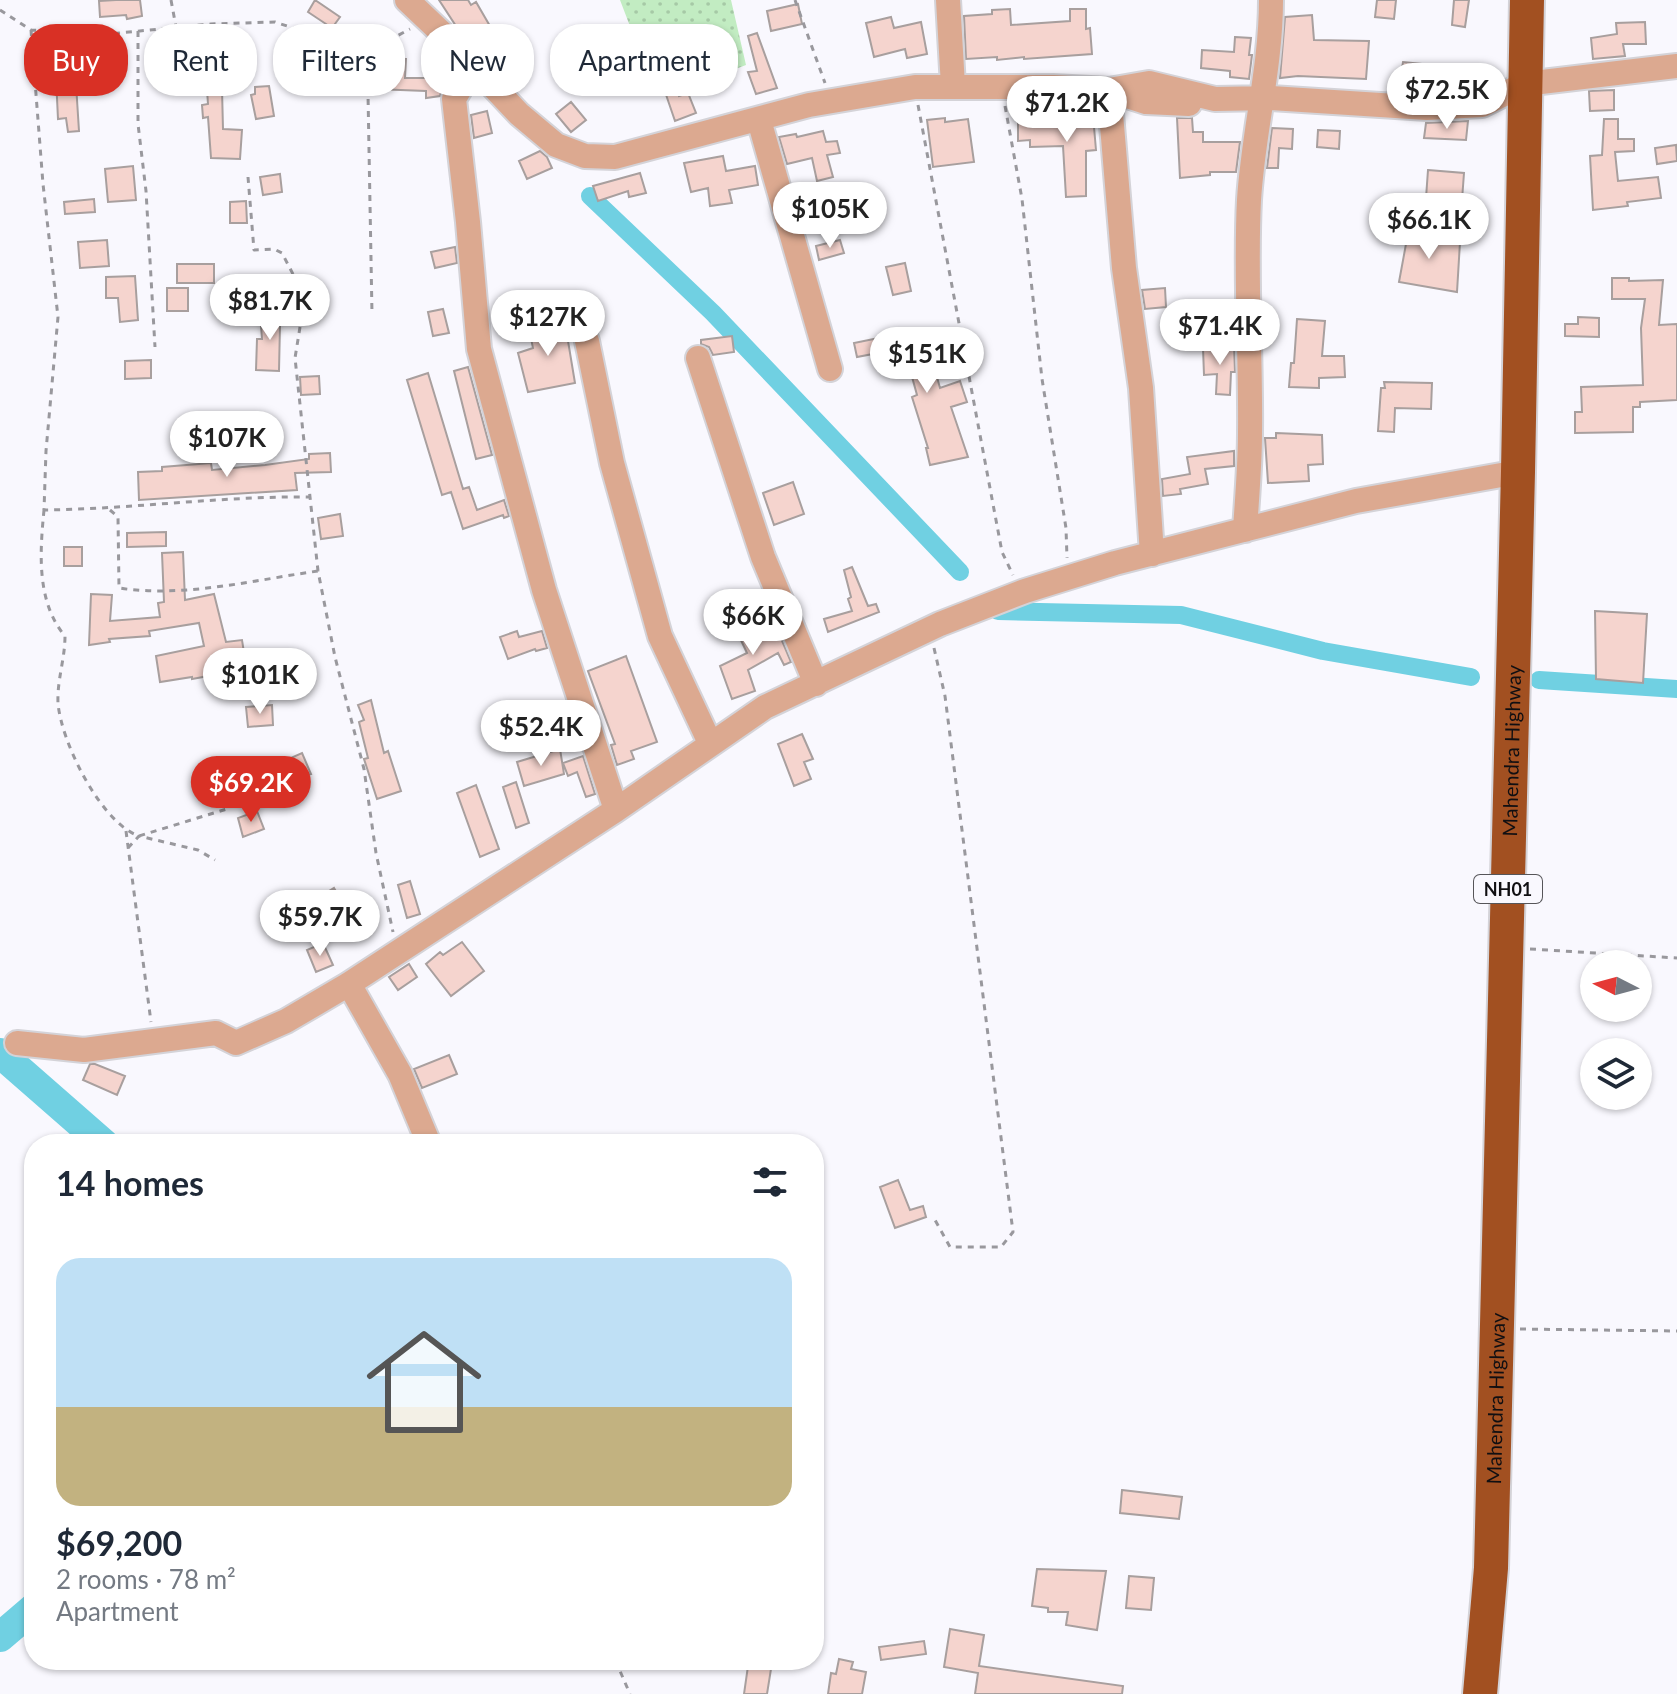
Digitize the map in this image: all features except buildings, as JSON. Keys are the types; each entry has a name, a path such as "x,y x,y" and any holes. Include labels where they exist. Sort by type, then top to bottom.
{"highway":[{"name":"Mahendra Highway","path":"1480,1694 1491,1568 1527,0"}],"street":[{"path":"407,0 433,24"},
{"path":"948,0 953,86"},
{"path":"1245,530 1251,429 1247,300 1249,205 1252,160 1271,40 1271,0"},
{"path":"502,96 556,145 585,156 615,157 832,101 915,87 1109,90 1149,83 1215,99 1427,108 1482,105 1524,84 1677,66"},
{"path":"1109,90 1124,268 1141,388 1152,554"},
{"path":"456,96 479,349 544,590 616,810"},
{"path":"759,120 830,369"},
{"path":"587,341 612,463 660,636 710,743"},
{"path":"698,358 763,557 816,684"},
{"path":"17,1043 84,1050 216,1033 236,1043 286,1021 349,984 616,810 765,707 930,629 1025,591 1152,554 1356,501 1518,472"},
{"path":"349,984 400,1074 425,1134"}],"path":[{"path":"171,0 175,24"},
{"path":"795,0 832,101"},
{"path":"0,10 24,25"},
{"path":"405,32 428,19"},
{"path":"235,24 281,24"},
{"path":"128,32 144,30"},
{"path":"138,31 138,124 146,191 155,347"},
{"path":"915,87 1002,552 1009,569 1025,591"},
{"path":"1003,87 1022,199 1042,379 1066,528 1068,578"},
{"path":"36,96 58,317 40,557 47,602 56,625 65,636 58,683 61,723 100,802 126,831 198,850 215,860"},
{"path":"368,96 372,314"},
{"path":"248,177 254,250 274,249 282,253 295,278 301,321 295,358 318,571 335,657 364,769 376,853 397,951"},
{"path":"44,510 110,510 234,499 310,497"},
{"path":"110,510 118,517 119,588 140,592 187,590 318,571"},
{"path":"930,629 945,696 1013,1232 1001,1247 950,1247 935,1220"},
{"path":"128,848 139,836 230,808"},
{"path":"126,831 153,1042"},
{"path":"1506,947 1677,958"},
{"path":"1497,1329 1677,1331"},
{"path":"620,1670 630,1694"}],"green space":[{"path":"620,0 731,0 737,24 670,24 629,24"},
{"path":"738,30 746,65 738,68"}],"waterway":[{"path":"590,196 713,313 960,572"},
{"path":"998,611 1181,615 1323,651 1471,677"},
{"path":"1539,680 1677,689"},
{"path":"0,1053 93,1134"},
{"path":"0,1637 24,1617"}]}
